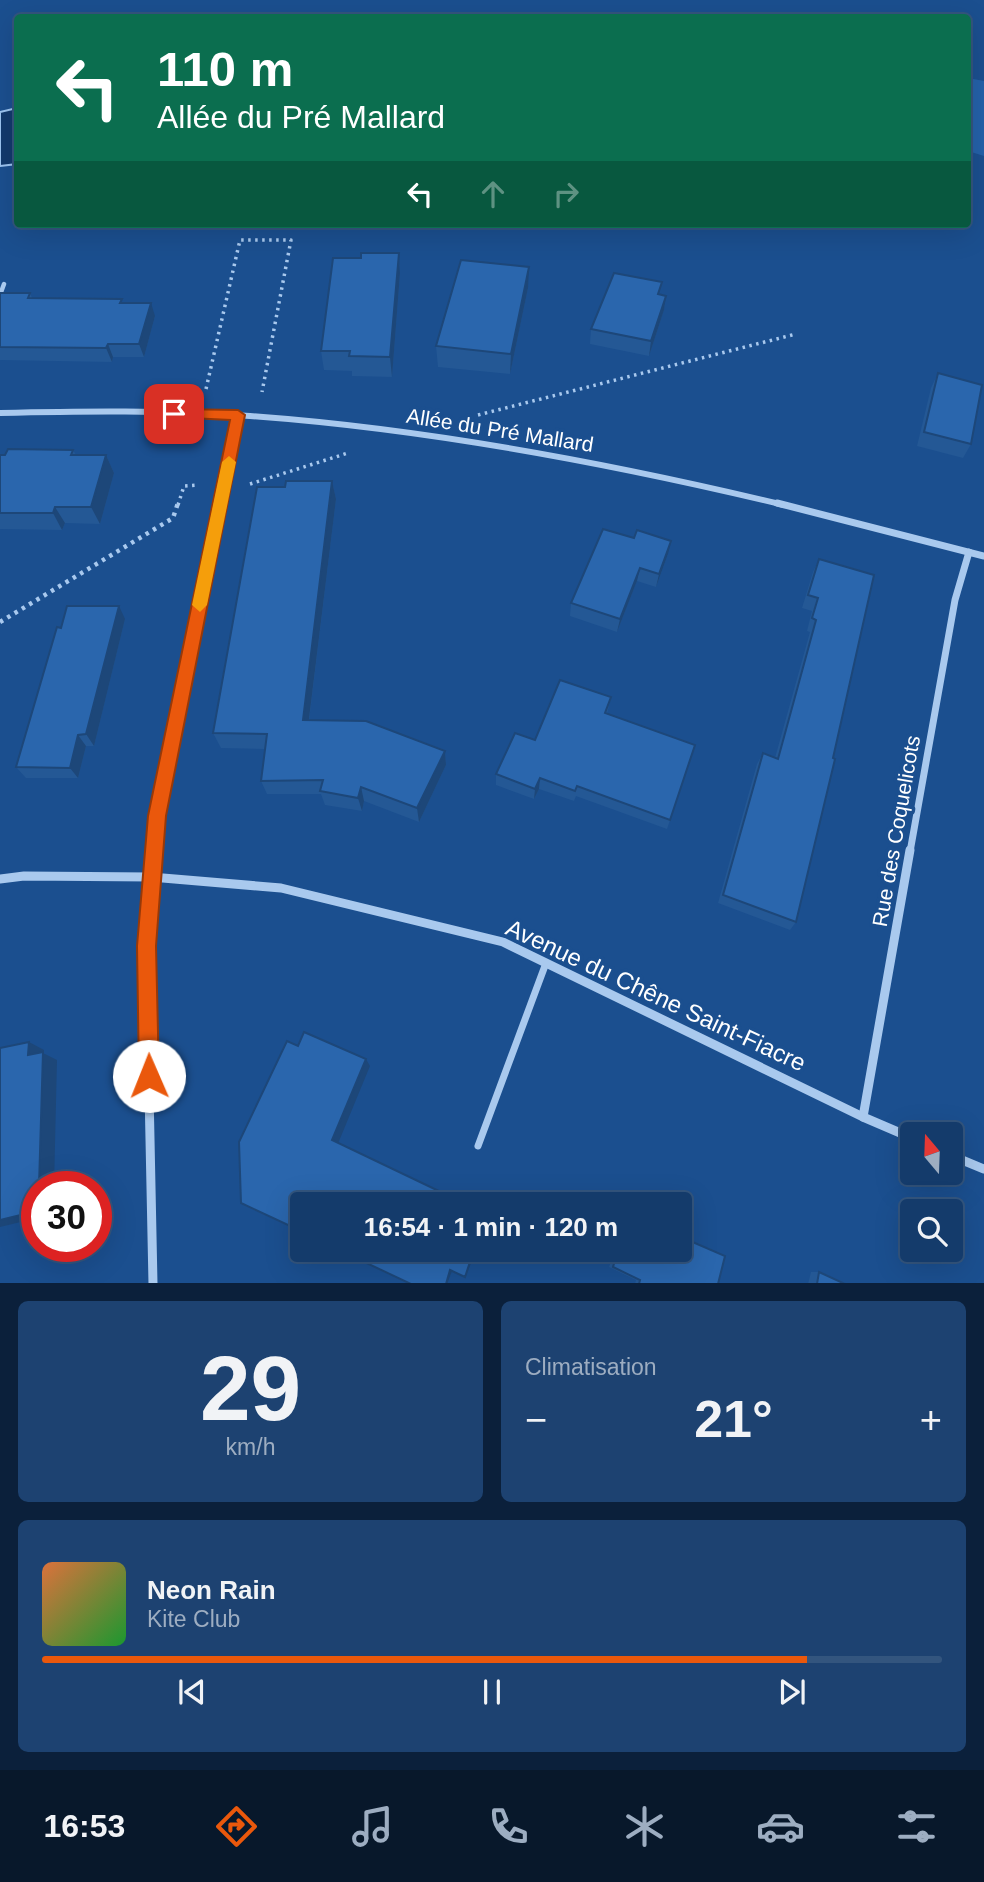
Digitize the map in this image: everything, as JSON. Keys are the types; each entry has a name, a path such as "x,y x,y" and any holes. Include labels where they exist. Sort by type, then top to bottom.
{"street":[{"name":"Allée du Pré Mallard","path":"0,413 68,411 238,415 410,433 582,460 892,530 984,556"},
{"path":"153,1283 146,946 151,877 157,816 238,415"},
{"name":"Rue des Coquelicots","path":"863,1117 955,600 969,552"},
{"name":"Avenue du Chêne Saint-Fiacre","path":"0,879 151,877 281,888 503,942 900,1133"},
{"path":"963,1160 984,1168"}],"lane":[{"path":"0,295 4,284"},
{"path":"478,1146 546,963"}],"path":[{"path":"200,414 240,240 291,240 257,417"}],"shaded area":[{"path":"971,79 984,81 984,156 971,152"},
{"path":"14,109 14,164 0,166 0,112"}],"building":[{"path":"361,253 399,253 390,357 349,356 350,351 321,351 333,258 361,258"},
{"path":"461,260 529,267 511,354 436,346"},
{"path":"614,273 662,282 658,294 666,296 651,341 591,329"},
{"path":"0,293 30,293 28,298 122,299 120,303 151,303 139,344 108,344 106,348 0,347"},
{"path":"938,373 982,385 971,444 924,432"},
{"path":"8,449 73,450 71,455 106,455 91,507 55,507 53,513 0,513 0,455 5,455"},
{"path":"286,481 332,481 303,720 366,721 445,751 417,808 361,787 358,798 320,791 323,780 261,781 267,734 213,733 257,487 285,487"},
{"path":"603,529 634,538 637,530 671,541 659,574 640,568 620,619 571,603"},
{"path":"819,559 874,575 833,758 835,759 796,922 723,895 763,753 778,759 816,620 812,618 818,598 808,595"},
{"path":"67,606 119,606 86,734 78,735 70,768 16,767 57,627 61,628"},
{"path":"560,680 611,697 605,713 695,745 670,820 577,786 575,791 540,778 535,789 496,774 515,733 535,740"},
{"path":"304,1032 366,1059 332,1140 441,1192 290,1192 290,1226 241,1203 239,1142 287,1041 298,1046"},
{"path":"29,1042 28,1055 43,1052 39,1171 21,1171 21,1215 0,1220 0,1048"},
{"path":"692,1242 725,1256 718,1283 639,1283 640,1280 613,1267 614,1262 692,1262"},
{"path":"364,1262 470,1262 465,1277 450,1270 446,1283 409,1283"},
{"path":"819,1272 843,1283 817,1283"}],"slow traffic":[{"path":"200,605 229,462"}],"route":[{"path":"149,1076 146,946 157,816 238,415 174,414"}]}
